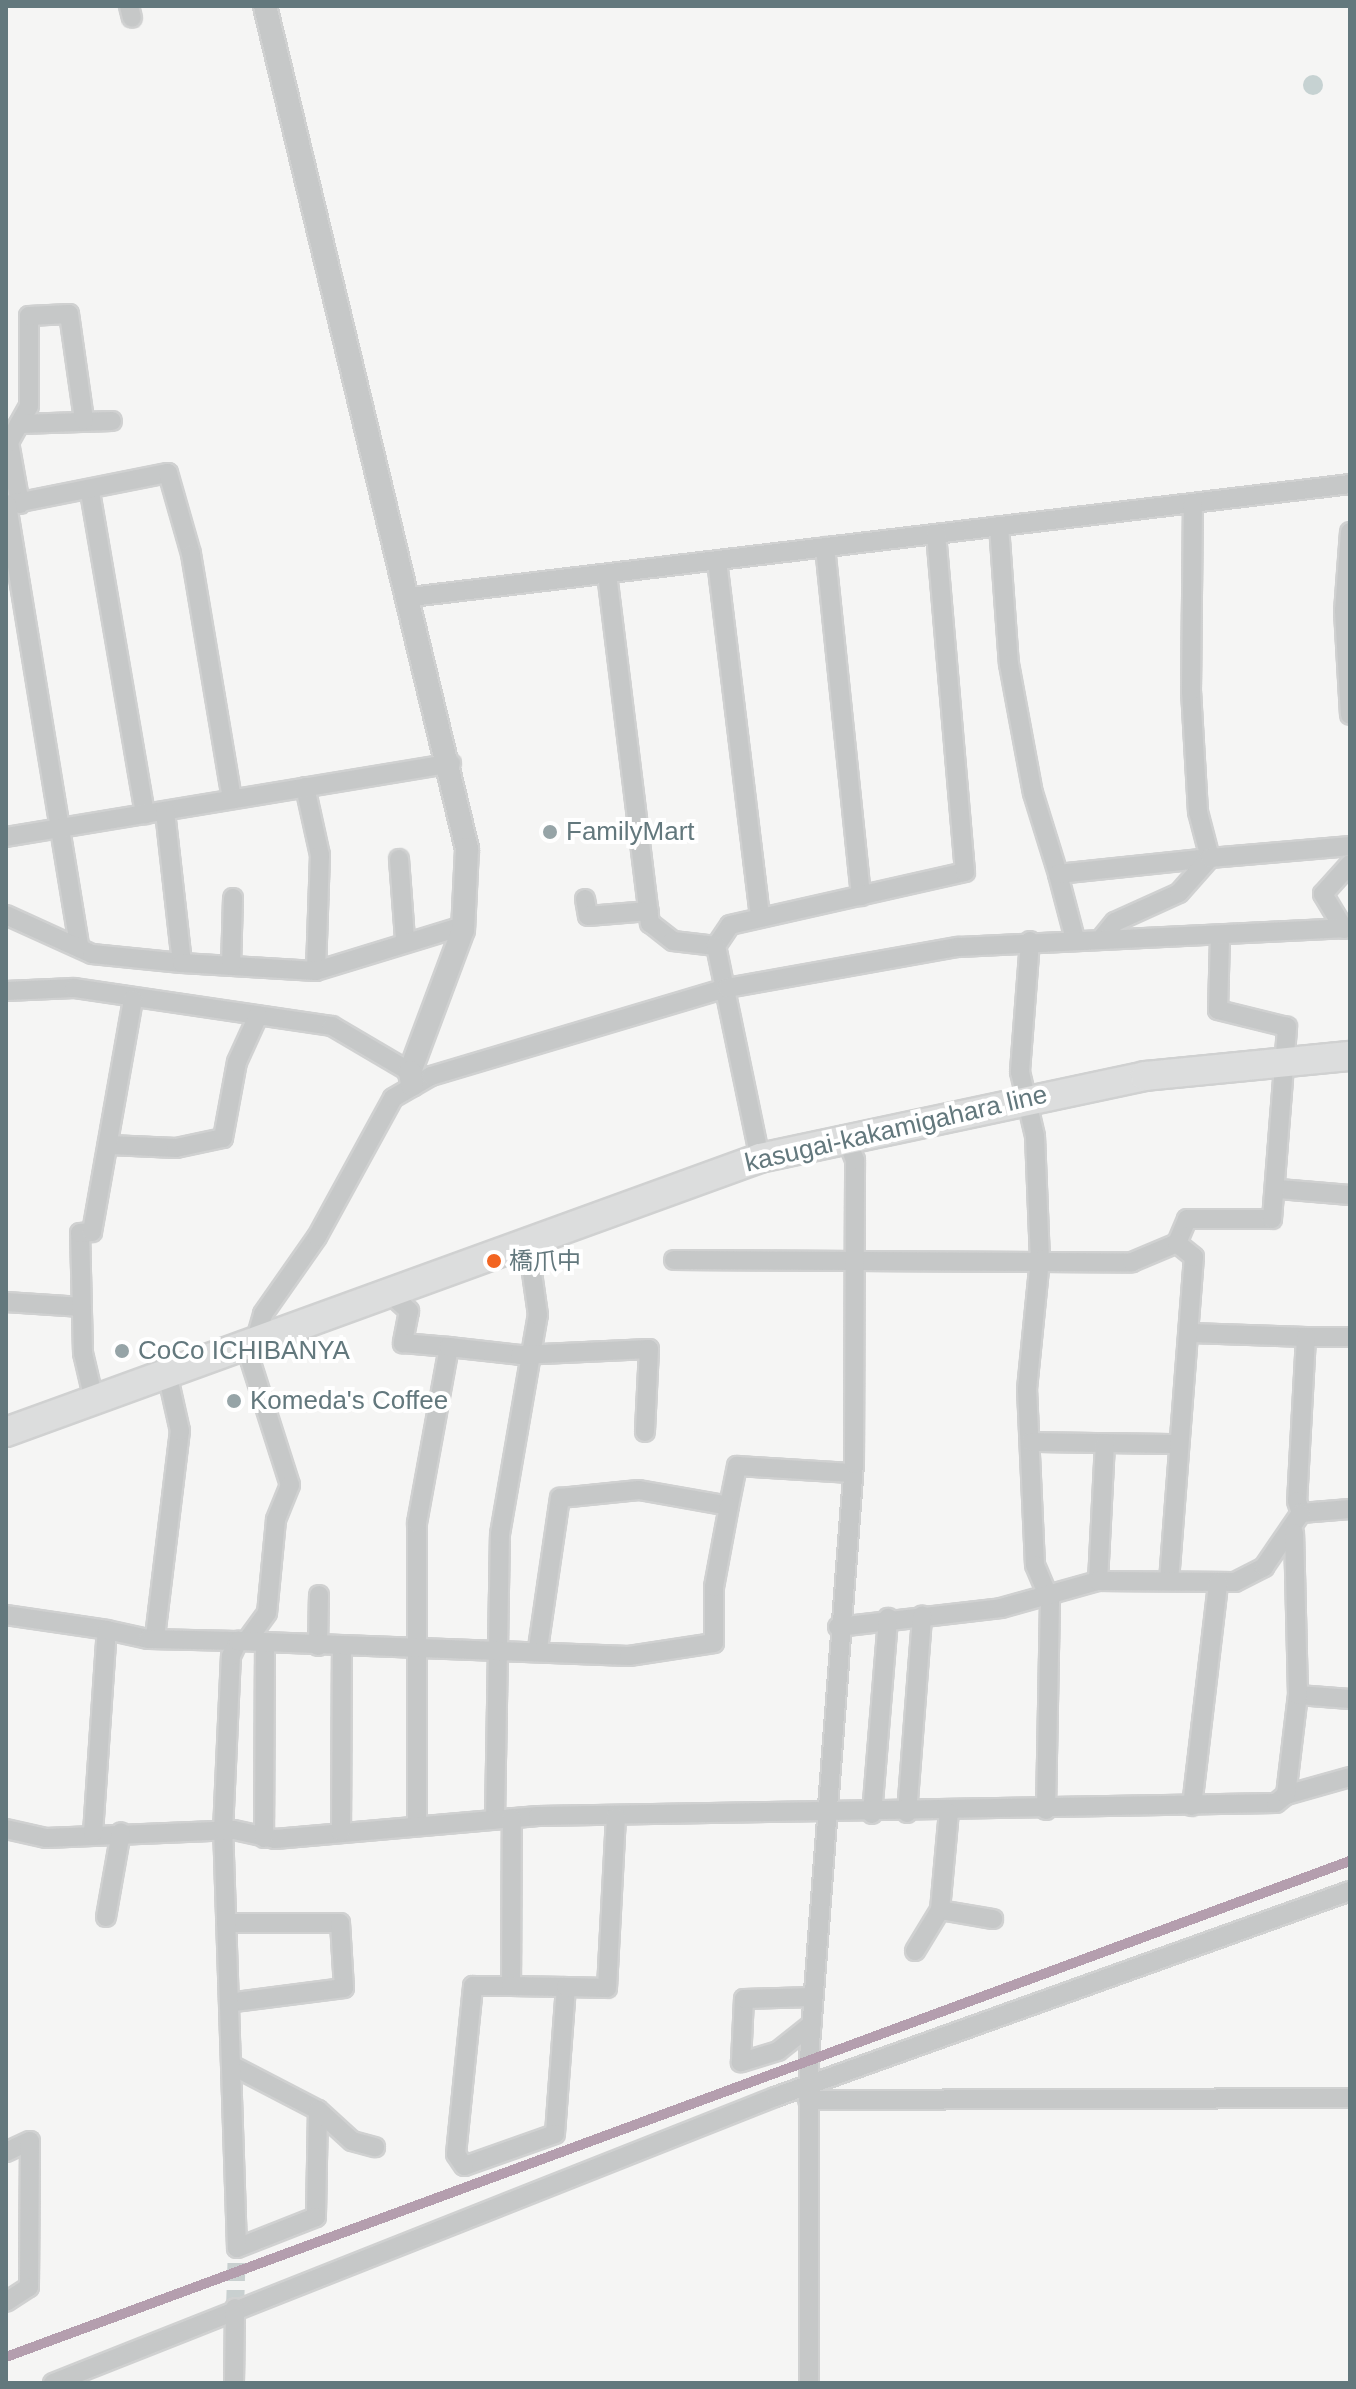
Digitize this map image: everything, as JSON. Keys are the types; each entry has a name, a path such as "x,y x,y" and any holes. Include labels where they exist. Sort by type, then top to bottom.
{"main road":[{"name":"kasugai-kakamigahara line","path":"6,1432 527,1238 760,1158 845,1135 1026,1097 1350,1056"}],"street":[{"path":"265,6 451,763 467,849 463,926 411,1079 393,1098 317,1237 263,1314 251,1342 290,1485 276,1520 267,1613 250,1642 231,1656 223,1831 226,1923 234,2002 237,2248 316,2217 318,2110"},
{"path":"79,945 11,505 9,442 29,406 29,316 69,314 84,420"},
{"path":"19,424 112,421"},
{"path":"11,505 90,492 168,473 191,554 232,799"},
{"path":"411,597 1350,484"},
{"path":"90,492 145,814"},
{"path":"1193,503 1191,691 1198,812 1210,858"},
{"path":"999,526 1009,664 1033,793 1075,939"},
{"path":"1350,532 1350,715"},
{"path":"760,1158 716,946 730,925 965,872 936,534"},
{"path":"825,547 861,896"},
{"path":"717,561 760,917"},
{"path":"607,574 649,911 659,934 716,946"},
{"path":"6,837 451,763"},
{"path":"305,787 320,855 316,971"},
{"path":"165,811 182,963"},
{"path":"1058,874 1350,846"},
{"path":"1101,939 1115,922 1179,893 1210,858"},
{"path":"399,859 405,939"},
{"path":"1347,928 1323,894 1350,864"},
{"path":"231,966 233,898"},
{"path":"585,899 588,916 649,911"},
{"path":"6,915 110,958 316,971 350,966 363,953 405,939 463,926"},
{"path":"411,1079 727,988 1030,941 1220,938 1347,928"},
{"path":"674,1260 1040,1259 1132,1262 1177,1243 1187,1219 1272,1219 1279,1189 1287,1027 1218,1010 1220,938"},
{"path":"1030,941 1020,1072 1035,1136 1040,1259 1027,1389 1035,1565 1046,1591 1046,1810"},
{"path":"6,991 74,988 133,1000 348,1030 411,1079"},
{"path":"94,1400 82,1307 80,1233 92,1232 110,1145 133,1000"},
{"path":"110,1145 176,1148 223,1138 237,1062 258,1016"},
{"path":"809,2383 809,2094 813,1997 823,1815 851,1473 855,1160 845,1135"},
{"path":"1279,1189 1350,1195"},
{"path":"511,1986 498,1647 500,1534 532,1354 540,1290 527,1238"},
{"path":"1169,1581 1191,1333 1194,1257 1177,1243"},
{"path":"387,1291 409,1311 403,1343 532,1354 649,1349 645,1432"},
{"path":"6,1302 82,1307"},
{"path":"1191,1333 1350,1337"},
{"path":"1286,1795 1298,1695 1294,1533 1301,1513 1306,1337"},
{"path":"417,1826 417,1523 449,1347"},
{"path":"155,1637 180,1445 167,1373"},
{"path":"1031,1442 1179,1444"},
{"path":"1098,1581 1105,1443"},
{"path":"6,1615 155,1637 342,1647 538,1648 629,1656 714,1643 714,1587 737,1466 851,1473"},
{"path":"538,1648 560,1498 639,1490 729,1506"},
{"path":"1301,1513 1350,1509"},
{"path":"838,1627 888,1618 1001,1608 1046,1591 1098,1581 1218,1583 1254,1574 1294,1533"},
{"path":"1192,1806 1218,1583"},
{"path":"318,1646 319,1595"},
{"path":"907,1813 922,1616"},
{"path":"872,1814 888,1618"},
{"path":"93,1833 107,1630"},
{"path":"250,1642 264,1838"},
{"path":"341,1832 342,1647"},
{"path":"1298,1695 1350,1699"},
{"path":"6,1829 46,1838 93,1833 223,1831 264,1838 503,1818 823,1815 1276,1803 1286,1795 1350,1777"},
{"path":"915,1951 940,1910 949,1812"},
{"path":"566,1987 555,2134 464,2166 456,2154 473,1986 511,1986 566,1987 607,1988 616,1817"},
{"path":"106,1917 121,1832"},
{"path":"53,2383 235,2308 1350,1891"},
{"path":"940,1910 993,1919"},
{"path":"226,1923 340,1923 344,1988 234,2002"},
{"path":"812,2024 778,2051 741,2062 744,1999 813,1997"},
{"path":"233,2066 318,2110 352,2141 375,2147"},
{"path":"809,2094 1350,2098"},
{"path":"6,2152 30,2141 29,2287 6,2302"},
{"path":"234,2383 235,2308"}],"shaded area":[{"path":"1313,75 1320,78 1323,85 1320,92 1313,95 1306,92 1303,85 1306,78"}],"tunnel":[{"path":"235,2308 237,2248"}],"transit line":[{"path":"6,2357 1350,1861"}],"place":[{"name":"FamilyMart","path":"550,832"},
{"name":"橋爪中","path":"494,1261"},
{"name":"CoCo ICHIBANYA","path":"122,1351"},
{"name":"Komeda's Coffee","path":"234,1401"}]}
